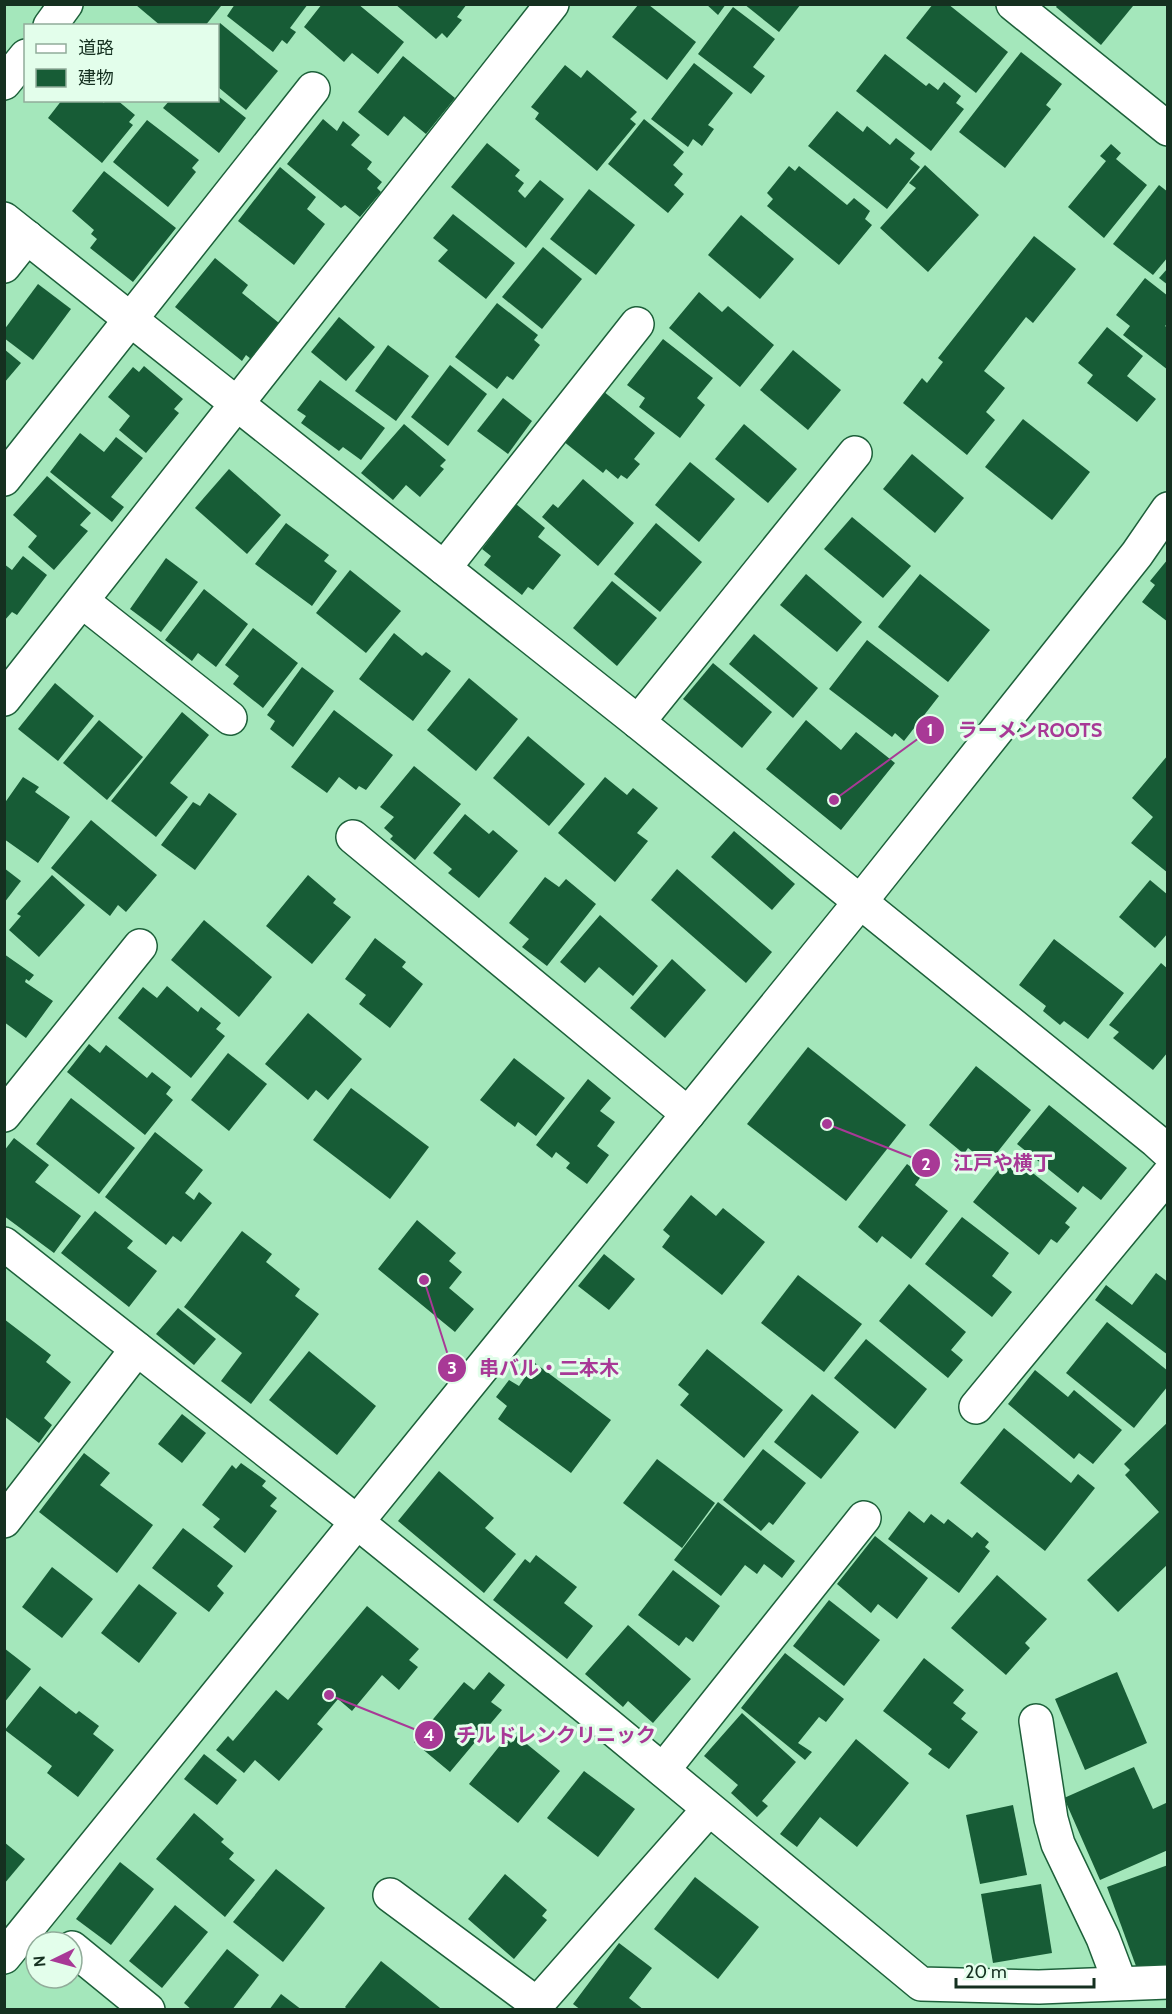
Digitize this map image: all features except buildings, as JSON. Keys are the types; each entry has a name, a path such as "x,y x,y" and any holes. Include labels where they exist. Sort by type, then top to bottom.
{"street":[{"path":"51,24 66,4"},
{"path":"4,699 552,4"},
{"path":"1013,4 1167,129"},
{"path":"4,83 24,59"},
{"path":"4,479 313,88"},
{"path":"4,266 16,228 638,722 860,902 1164,1140"},
{"path":"444,568 638,324"},
{"path":"638,722 855,453"},
{"path":"4,1957 860,902 1137,554 1167,509"},
{"path":"82,601 230,718"},
{"path":"353,837 688,1114"},
{"path":"4,1115 140,946"},
{"path":"976,1407 1167,1175"},
{"path":"4,1244 357,1522 663,1770 920,1997 1039,1987 1167,1982"},
{"path":"4,1521 137,1348"},
{"path":"663,1770 864,1518"},
{"path":"1036,1721 1051,1819 1058,1844 1103,1938 1120,1983"},
{"path":"390,1895 537,2004 709,1809"},
{"path":"35,1919 49,1930"},
{"path":"84,1958 148,2010"}],"place":[{"name":"ラーメンROOTS","path":"834,800"},
{"name":"江戸や横丁","path":"827,1124"},
{"name":"串バル・二本木","path":"424,1280"},
{"name":"チルドレンクリニック","path":"329,1695"}]}
